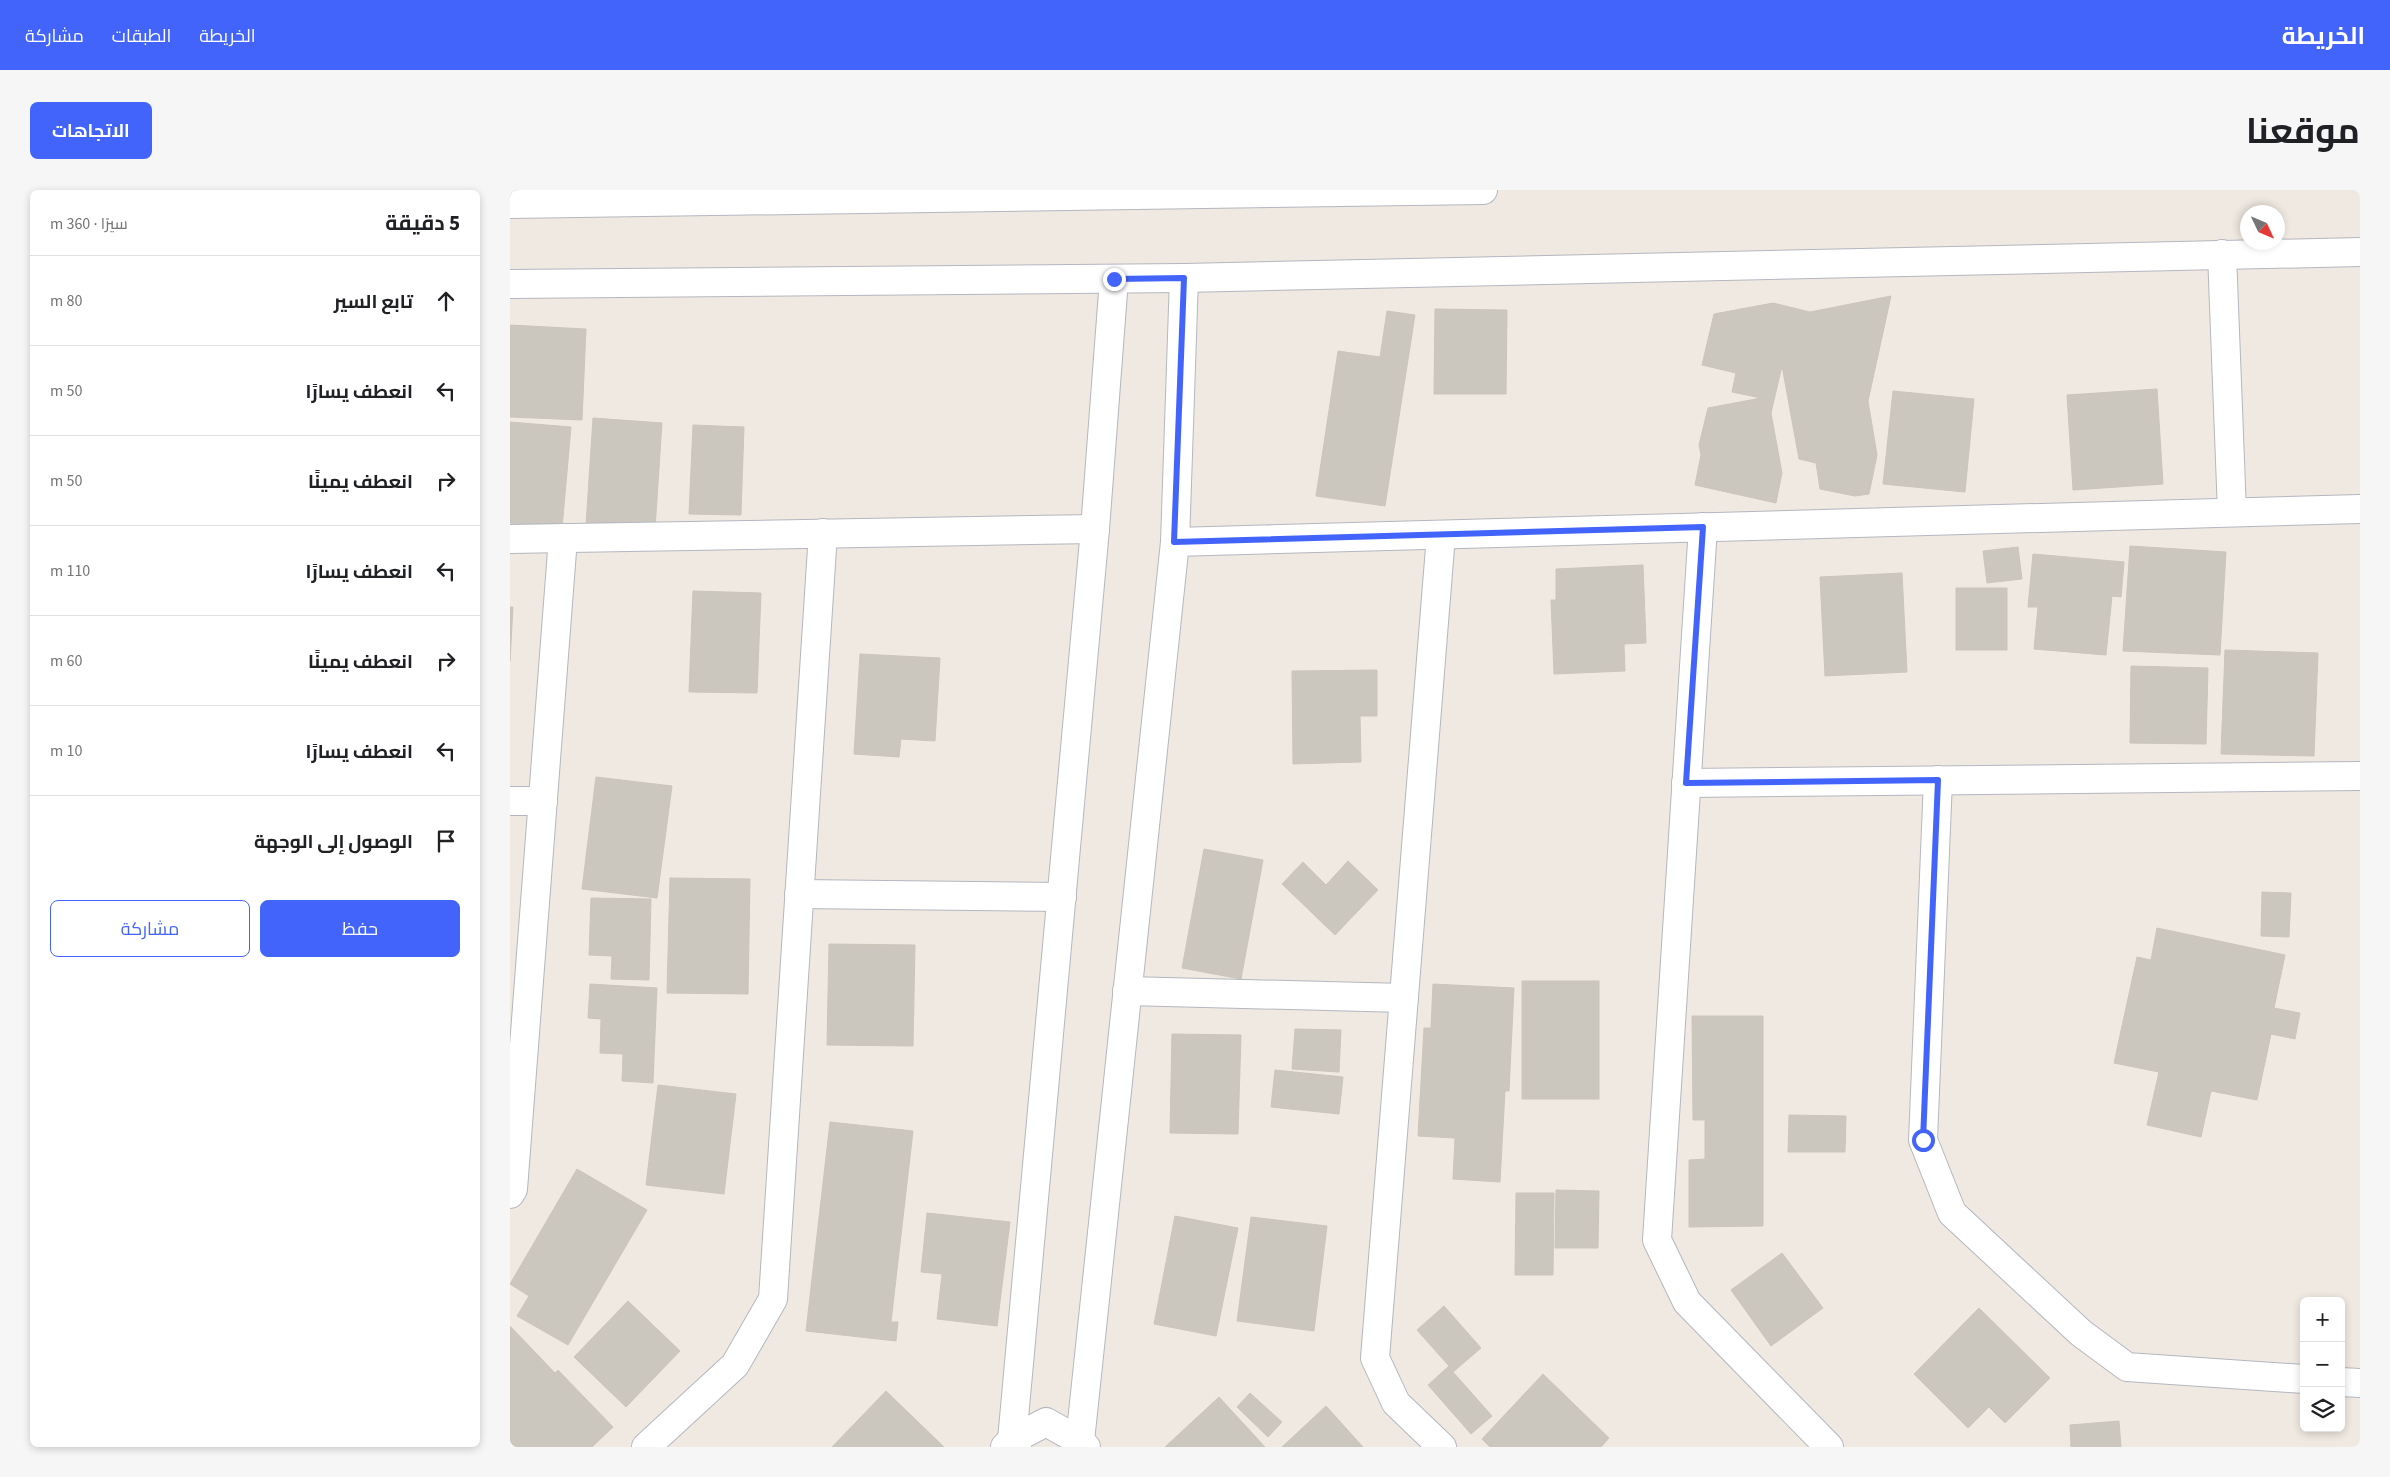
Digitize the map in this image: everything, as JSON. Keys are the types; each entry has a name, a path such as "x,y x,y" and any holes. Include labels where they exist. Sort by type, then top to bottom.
{"street":[{"path":"510,204 1483,190"},
{"path":"510,284 1184,278 2360,252"},
{"path":"2222,254 2232,512"},
{"path":"1011,1445 1046,1422 1081,1445 1174,542 1184,278"},
{"path":"1011,1445 1095,529 1114,279"},
{"path":"1174,542 2360,509"},
{"path":"1703,527 1657,1240 1687,1302 1829,1447"},
{"path":"510,539 1095,529"},
{"path":"646,1447 735,1365 773,1300 823,533"},
{"path":"1441,535 1375,1358 1396,1403 1442,1447"},
{"path":"510,1194 513,1189 514,1179 563,538"},
{"path":"1686,783 2360,776"},
{"path":"1938,780 1923,1140 1952,1213 2081,1333 2127,1367 2300,1379"},
{"path":"510,801 543,801"},
{"path":"799,894 1062,897"},
{"path":"1127,991 1404,998"},
{"path":"2345,1382 2360,1383"}],"building":[{"path":"1891,296 1868,401 1877,455 1869,494 1855,496 1820,489 1816,463 1799,459 1782,366 1771,413 1782,473 1776,503 1695,485 1701,455 1699,445 1708,408 1761,398 1732,392 1736,373 1702,365 1714,314 1773,303 1810,312"},
{"path":"1435,309 1507,310 1506,394 1434,394"},
{"path":"1387,311 1415,315 1385,506 1316,496 1338,351 1380,357"},
{"path":"510,325 586,329 582,420 510,417"},
{"path":"2157,389 2163,484 2073,490 2067,395"},
{"path":"1893,391 1974,399 1965,492 1883,484"},
{"path":"593,418 662,423 655,529 586,525"},
{"path":"510,422 571,427 562,528 510,523"},
{"path":"693,425 744,427 741,515 689,514"},
{"path":"2130,546 2226,552 2220,655 2123,651"},
{"path":"2018,547 2022,579 1987,583 1983,551"},
{"path":"2033,554 2124,562 2121,597 2112,596 2106,655 2034,649 2038,607 2028,607"},
{"path":"1643,565 1646,643 1624,644 1625,671 1554,674 1551,600 1556,600 1556,569"},
{"path":"1902,573 1907,672 1825,676 1820,577"},
{"path":"1956,588 2007,588 2007,650 1956,650"},
{"path":"693,591 761,593 757,693 689,692"},
{"path":"510,607 513,607 510,661"},
{"path":"2225,650 2318,653 2314,756 2221,754"},
{"path":"860,654 940,658 935,741 901,739 899,757 854,754"},
{"path":"2131,666 2208,668 2206,744 2130,743"},
{"path":"1377,670 1377,716 1360,716 1361,762 1293,764 1292,671"},
{"path":"596,777 672,786 657,898 582,889"},
{"path":"1204,849 1263,860 1241,979 1182,968"},
{"path":"1348,861 1378,890 1335,935 1282,884 1303,862 1326,885"},
{"path":"670,878 750,879 748,994 667,993"},
{"path":"2262,892 2291,893 2289,937 2261,936"},
{"path":"591,898 651,899 649,980 611,979 612,956 589,955"},
{"path":"2157,928 2285,955 2274,1008 2300,1013 2295,1039 2271,1034 2257,1100 2211,1091 2201,1137 2147,1125 2159,1072 2114,1063 2137,957 2151,960"},
{"path":"829,944 915,945 913,1046 827,1045"},
{"path":"1522,981 1599,981 1599,1099 1522,1099"},
{"path":"590,984 657,988 653,1083 622,1081 623,1054 600,1053 601,1019 588,1018"},
{"path":"1433,984 1514,988 1509,1091 1505,1091 1500,1182 1453,1179 1455,1138 1418,1136 1424,1028 1431,1028"},
{"path":"1692,1016 1763,1016 1763,1226 1689,1227 1689,1160 1705,1159 1705,1120 1693,1120"},
{"path":"1295,1029 1341,1030 1339,1072 1292,1069"},
{"path":"1172,1034 1241,1035 1238,1134 1170,1133"},
{"path":"1275,1070 1343,1077 1339,1114 1271,1107"},
{"path":"658,1085 736,1094 724,1194 646,1185"},
{"path":"1789,1115 1846,1116 1845,1152 1788,1152"},
{"path":"830,1122 913,1131 891,1322 898,1322 896,1341 806,1331"},
{"path":"577,1169 647,1210 568,1345 517,1316 529,1296 510,1284"},
{"path":"1556,1190 1599,1191 1598,1248 1555,1248"},
{"path":"1516,1193 1554,1193 1553,1275 1515,1275"},
{"path":"927,1213 1010,1222 997,1326 937,1319 942,1274 921,1272"},
{"path":"1175,1216 1238,1228 1216,1336 1154,1324"},
{"path":"1251,1217 1327,1226 1314,1331 1237,1321"},
{"path":"1782,1253 1823,1308 1771,1346 1731,1290"},
{"path":"628,1301 680,1351 626,1407 574,1357"},
{"path":"1444,1306 1481,1348 1453,1372 1492,1416 1471,1434 1428,1385 1449,1366 1417,1330"},
{"path":"1979,1308 2050,1378 2005,1423 1989,1407 1968,1428 1914,1374"},
{"path":"510,1326 555,1373 558,1370 613,1427 592,1447 510,1447"},
{"path":"1543,1374 1609,1438 1601,1447 1490,1447 1482,1439"},
{"path":"886,1391 944,1447 832,1447"},
{"path":"1250,1393 1282,1422 1268,1437 1237,1407"},
{"path":"1219,1397 1265,1447 1165,1447"},
{"path":"1326,1406 1363,1447 1282,1447"},
{"path":"2119,1421 2121,1447 2071,1447 2070,1425"}],"route":[{"path":"1114,279 1184,278 1174,542 1703,527 1686,783 1938,780 1923,1140"}]}
